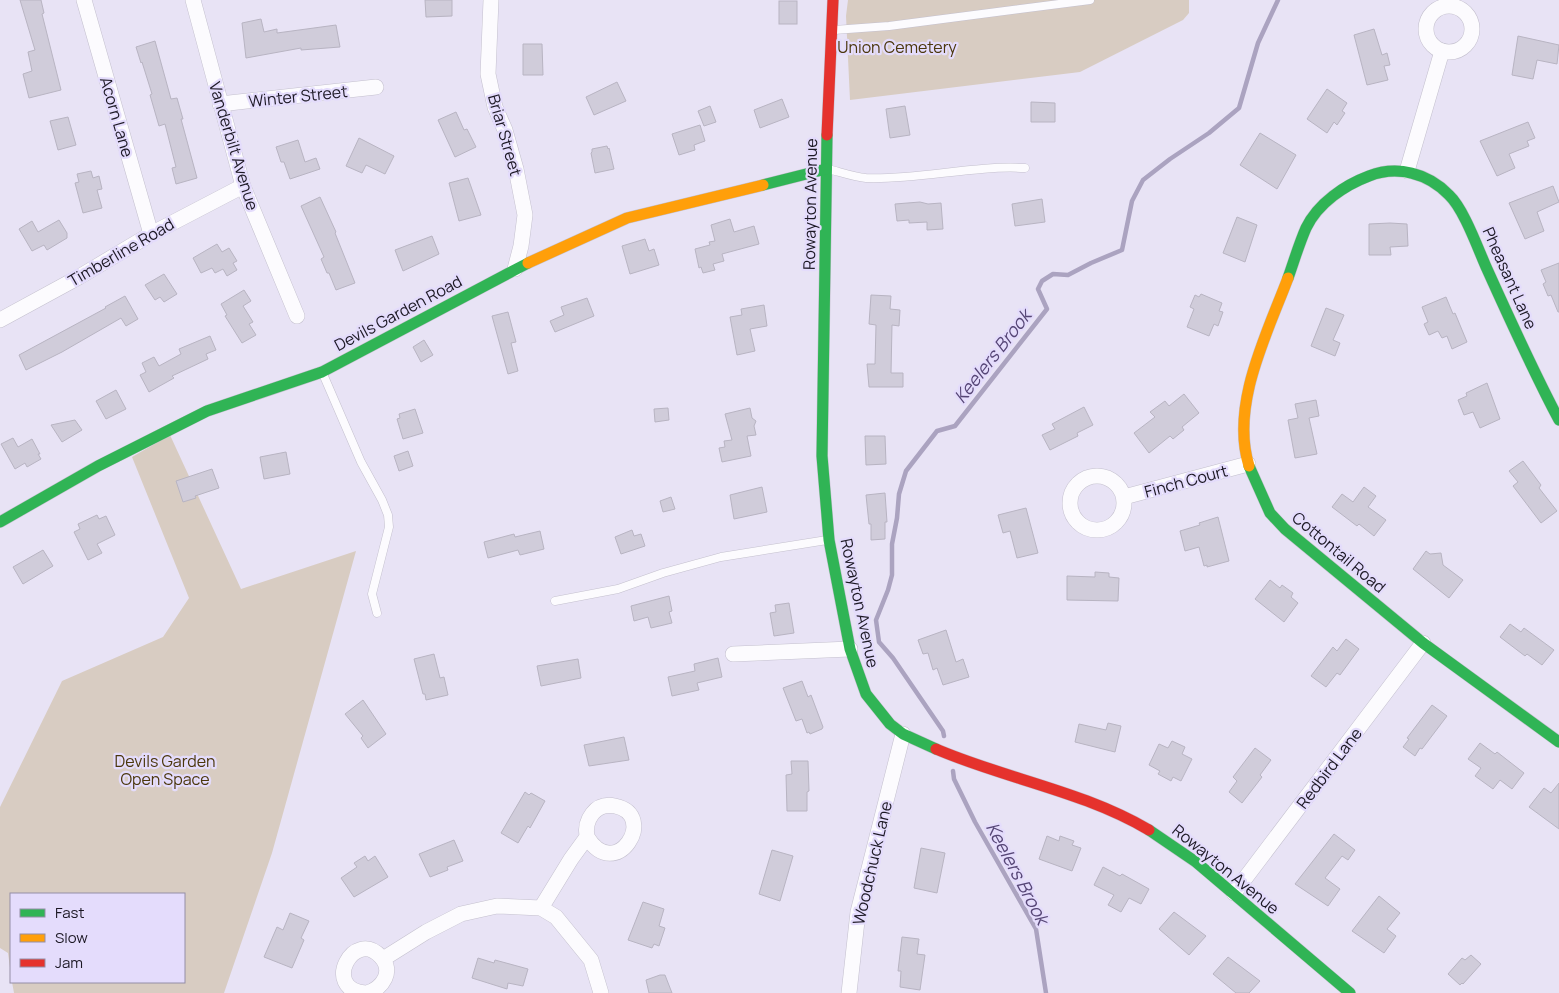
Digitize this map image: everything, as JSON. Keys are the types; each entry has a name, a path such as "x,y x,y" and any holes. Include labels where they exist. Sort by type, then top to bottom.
{"street":[{"name":"Acorn Lane","path":"84,0 151,234"},
{"name":"Vanderbilt Avenue","path":"193,0 243,186 297,316"},
{"name":"Briar Street","path":"491,0 488,74 495,107 505,130 516,169 525,215 521,246 515,269"},
{"name":"Rowayton Avenue","path":"834,0 826,169 822,456 829,540 850,649 866,694 890,724 903,734 974,763 1093,802 1130,819 1162,838 1196,862 1234,893 1350,993"},
{"path":"1407,171 1442,51"},
{"name":"Winter Street","path":"220,104 376,87"},
{"name":"Devils Garden Road","path":"0,522 98,466 208,411 322,372 515,269 627,218 826,169"},
{"name":"Cottontail Road","path":"1407,171 1382,171 1353,182 1328,199 1307,226 1250,379 1244,412 1248,464 1270,513 1285,529 1423,643 1559,742"},
{"name":"Pheasant Lane","path":"1407,171 1431,181 1450,195 1466,221 1534,373 1559,420"},
{"name":"Timberline Road","path":"0,320 79,277 151,234 243,186"},
{"name":"Finch Court","path":"1124,497 1248,464"},
{"name":"Redbird Lane","path":"1234,893 1423,643"},
{"path":"733,654 850,649"},
{"name":"Woodchuck Lane","path":"849,993 858,912 903,734"},
{"path":"542,908 570,859 588,837"},
{"path":"383,959 426,932 462,914 497,906 542,908 556,917 591,960 601,993"},
{"path":"370,950 383,959 386,973 385,981 380,987 366,993 352,989 347,984 343,970 345,962 350,956 356,952 370,950"}],"lane":[{"path":"832,30 889,26 1090,0"},
{"path":"826,169 864,178 918,177 996,167 1025,168"},
{"path":"322,372 388,515 389,527 372,594 377,613"},
{"path":"555,601 618,589 663,573 721,558 829,540"}],"green space":[{"name":"Union Cemetery","path":"848,0 1189,0 1189,13 1183,20 1080,72 850,100 846,16"},
{"name":"Devils Garden Open Space","path":"170,435 241,589 356,551 272,853 224,993 14,993 12,983 185,983 185,893 10,893 10,968 8,953 0,948 0,807 62,681 163,637 189,598 132,457"}],"building":[{"path":"20,0 41,0 44,13 42,14 61,90 29,98 23,74 32,71 28,52 35,50"},
{"path":"425,0 452,0 452,16 426,17"},
{"path":"779,1 797,1 797,24 779,24"},
{"path":"261,19 264,32 277,29 277,33 336,25 340,47 301,50 301,48 246,58 242,23"},
{"path":"1374,29 1382,55 1387,53 1390,65 1384,66 1388,80 1367,85 1354,35"},
{"path":"1518,36 1559,45 1557,64 1537,60 1533,79 1512,75"},
{"path":"155,41 171,99 177,98 197,178 176,184 172,168 176,167 165,124 159,126 150,95 152,94 136,47"},
{"path":"523,44 542,44 543,75 523,75"},
{"path":"617,82 626,101 594,115 586,97"},
{"path":"1327,89 1347,103 1342,111 1345,113 1337,125 1334,122 1327,133 1307,119"},
{"path":"782,99 789,117 760,128 754,110"},
{"path":"1031,102 1055,103 1055,122 1031,122"},
{"path":"710,106 716,122 704,126 698,111"},
{"path":"905,106 910,135 890,138 886,109"},
{"path":"456,112 464,130 467,129 476,147 455,157 438,120"},
{"path":"68,117 76,145 58,150 50,121"},
{"path":"1528,122 1535,138 1527,141 1529,146 1509,154 1515,168 1497,176 1480,141"},
{"path":"700,125 705,141 694,145 695,150 679,155 672,134"},
{"path":"1260,133 1296,155 1277,189 1240,165"},
{"path":"359,138 394,156 385,174 366,165 362,173 346,166"},
{"path":"298,140 305,162 316,158 320,169 290,179 276,147"},
{"path":"607,146 614,169 595,173 592,149"},
{"path":"91,171 93,178 99,176 102,189 97,190 102,208 83,213 75,183 79,182 77,174"},
{"path":"468,178 481,215 459,221 449,183"},
{"path":"1553,186 1559,202 1537,212 1544,231 1525,239 1509,203"},
{"path":"320,197 336,232 355,283 336,290 321,259 324,257 301,206"},
{"path":"1042,199 1045,222 1015,226 1012,204"},
{"path":"920,202 928,204 941,203 943,229 927,230 927,222 909,223 909,220 897,221 895,204"},
{"path":"1237,217 1257,225 1245,262 1223,253"},
{"path":"730,219 734,232 754,226 759,244 722,254 724,261 713,264 715,270 703,273 701,267 699,268 695,249 710,245 709,242 715,241 711,225"},
{"path":"59,220 67,233 67,238 47,250 44,245 32,251 19,229 32,221 38,232"},
{"path":"1369,224 1407,224 1408,246 1390,247 1391,255 1369,255"},
{"path":"432,236 439,254 403,271 395,250"},
{"path":"645,239 649,251 654,249 659,265 630,274 622,246"},
{"path":"217,244 222,252 229,248 237,261 233,263 237,270 227,276 223,269 215,273 212,268 201,273 193,258"},
{"path":"1559,263 1558,312 1551,295 1548,296 1543,284 1546,282 1541,270"},
{"path":"164,274 177,294 164,302 160,297 155,300 145,285"},
{"path":"244,290 251,301 243,306 253,322 249,324 256,335 242,343 225,316 227,315 221,304"},
{"path":"1201,294 1222,303 1219,311 1223,312 1218,326 1214,324 1209,336 1187,327 1194,309 1190,307 1195,295 1199,297"},
{"path":"871,295 891,296 890,309 900,310 899,326 892,325 891,373 903,373 903,387 869,387 867,364 875,364 876,325 869,324"},
{"path":"125,296 138,319 126,326 121,318 26,370 19,355"},
{"path":"1446,297 1467,342 1452,349 1447,336 1442,338 1438,331 1429,335 1424,324 1428,322 1422,307"},
{"path":"587,298 594,316 555,332 550,321 564,315 561,307"},
{"path":"764,305 767,326 750,329 755,351 737,355 730,317 742,315 741,309"},
{"path":"1326,308 1344,315 1333,340 1340,343 1335,356 1311,346"},
{"path":"508,312 516,342 511,343 518,371 508,374 492,316"},
{"path":"210,336 216,350 206,354 208,359 172,376 174,378 149,392 140,375 146,372 142,363 154,357 159,366 181,354 179,349"},
{"path":"424,340 433,355 421,362 413,347"},
{"path":"1487,383 1500,419 1480,428 1473,412 1464,415 1458,400 1467,396 1466,393"},
{"path":"116,390 126,409 106,419 96,401"},
{"path":"1184,394 1199,413 1182,427 1184,430 1173,439 1170,436 1149,453 1134,433 1155,417 1150,412 1165,401 1169,406"},
{"path":"1316,400 1319,416 1309,418 1317,454 1295,458 1288,420 1298,418 1295,404"},
{"path":"1084,407 1093,425 1077,433 1078,436 1050,450 1042,435 1055,429 1052,424"},
{"path":"668,408 669,420 655,422 654,409"},
{"path":"750,408 752,418 756,421 754,426 756,435 747,436 751,456 722,462 719,448 725,447 724,441 732,440 725,414"},
{"path":"415,409 423,433 403,439 397,419 400,418 399,414"},
{"path":"75,420 82,430 62,442 51,425"},
{"path":"865,436 885,436 886,464 866,465"},
{"path":"13,438 18,447 32,439 41,459 27,467 25,463 15,469 1,444"},
{"path":"408,451 413,466 399,471 394,456"},
{"path":"286,452 290,474 264,479 260,457"},
{"path":"1523,461 1541,485 1539,488 1557,511 1541,523 1513,486 1518,482 1509,471"},
{"path":"212,469 219,488 183,502 176,481"},
{"path":"762,487 767,512 734,519 730,495"},
{"path":"1364,487 1376,496 1368,507 1386,520 1374,536 1332,507 1342,494 1353,502"},
{"path":"885,493 887,522 885,522 885,539 871,540 871,524 869,524 866,495"},
{"path":"671,497 675,509 663,512 660,501"},
{"path":"1026,508 1038,553 1017,558 1010,531 1003,533 998,515"},
{"path":"97,515 99,519 106,516 115,535 97,544 102,553 88,560 74,532 80,529 78,524"},
{"path":"1218,517 1229,561 1207,567 1207,565 1204,566 1199,547 1185,551 1180,531"},
{"path":"632,530 634,536 641,534 645,546 621,554 615,537"},
{"path":"540,531 544,549 520,555 518,550 488,558 484,542 514,534 515,537"},
{"path":"43,550 53,566 23,584 13,567"},
{"path":"1426,551 1430,554 1441,553 1443,565 1463,580 1449,598 1413,569"},
{"path":"1095,572 1109,573 1109,577 1119,578 1118,601 1067,600 1067,576 1095,577"},
{"path":"1270,580 1280,588 1282,585 1293,593 1291,597 1298,603 1284,622 1255,599"},
{"path":"669,596 672,611 669,612 672,623 651,628 648,617 634,621 631,606"},
{"path":"789,603 794,633 774,636 770,613 776,612 775,605"},
{"path":"1510,624 1521,632 1524,628 1554,650 1542,665 1527,654 1525,656 1500,637"},
{"path":"946,630 956,662 963,659 969,677 943,685 937,668 933,670 928,653 923,654 918,640"},
{"path":"1346,639 1359,649 1340,675 1337,673 1326,687 1311,676 1333,647 1337,651"},
{"path":"434,654 440,678 444,677 448,695 426,700 414,659"},
{"path":"718,658 722,677 697,683 699,690 672,696 668,677 695,671 694,664"},
{"path":"578,659 581,678 541,686 537,666"},
{"path":"802,681 808,697 811,695 823,727 810,734 809,732 807,733 802,719 796,721 783,688"},
{"path":"363,700 386,734 368,748 361,738 363,736 345,714"},
{"path":"1432,705 1447,716 1415,756 1403,747 1409,739 1407,738"},
{"path":"1108,723 1121,726 1115,752 1075,742 1079,724 1106,730"},
{"path":"624,737 629,760 589,766 584,745"},
{"path":"1172,741 1185,747 1182,754 1192,759 1181,781 1173,777 1171,781 1158,774 1160,771 1149,765 1159,744 1168,748"},
{"path":"1480,743 1495,754 1497,752 1524,773 1512,789 1500,780 1493,789 1475,776 1481,768 1468,759"},
{"path":"1255,748 1271,760 1260,775 1262,777 1242,803 1229,792 1237,781 1233,777"},
{"path":"791,761 808,761 809,791 807,792 807,811 787,811 786,775 792,774"},
{"path":"1559,783 1559,829 1529,807 1544,788 1551,793"},
{"path":"525,792 529,795 531,793 545,801 530,828 528,826 518,843 501,833"},
{"path":"1334,834 1355,850 1348,860 1342,856 1325,878 1340,889 1328,906 1295,884"},
{"path":"1047,836 1059,841 1060,836 1074,841 1072,845 1081,848 1072,871 1039,859"},
{"path":"454,840 463,861 447,867 448,870 430,877 419,854"},
{"path":"921,848 945,853 937,893 914,888"},
{"path":"772,850 793,856 780,901 759,894"},
{"path":"365,856 368,861 375,856 388,877 354,897 341,878 357,867 354,863"},
{"path":"1103,867 1120,876 1122,874 1149,889 1141,904 1129,898 1121,912 1108,905 1114,895 1094,885"},
{"path":"1379,896 1400,913 1387,929 1396,936 1384,953 1352,931"},
{"path":"643,902 664,909 659,926 665,928 659,946 654,944 652,948 628,940"},
{"path":"1174,912 1206,936 1189,955 1159,929"},
{"path":"290,913 309,921 301,938 304,940 292,968 264,957 277,927 283,930"},
{"path":"902,937 919,939 917,954 925,955 920,990 900,987 901,971 898,971"},
{"path":"1471,955 1481,964 1460,985 1448,974 1462,958 1465,960"},
{"path":"1228,957 1260,981 1249,993 1236,993 1213,974"},
{"path":"478,958 494,963 495,960 528,969 523,986 508,983 507,989 472,978"},
{"path":"665,975 672,993 649,993 646,980"}],"waterway":[{"name":"Keelers Brook","path":"944,736 943,731 893,658 879,642 876,620 892,575 892,544 899,494 906,471 937,431 955,426 1047,309 1038,289 1042,281 1053,274 1068,275 1122,250 1132,201 1143,180 1209,133 1239,108 1258,43 1278,0"},
{"name":"Keelers Brook","path":"953,771 954,779 975,822 1036,929 1046,993"}],"traffic: fast":[{"path":"827,135 822,456 829,540 850,649 866,694 890,724 903,734 936,749"},
{"path":"763,185 826,169"},
{"path":"1288,278 1306,228 1311,219 1333,196 1351,184 1369,176 1390,171 1412,173 1432,181 1455,201 1465,219 1522,345 1559,420"},
{"path":"0,522 98,466 207,411 322,372 528,263"},
{"path":"1249,466 1270,513 1285,529 1423,643 1559,742"},
{"path":"1149,830 1196,862 1350,993"}],"traffic: slow":[{"path":"528,263 627,218 763,185"},
{"path":"1249,466 1244,443 1247,394 1261,346 1288,278"}],"traffic: jam":[{"path":"827,135 833,0"},
{"path":"936,749 1098,805 1149,830"}]}
